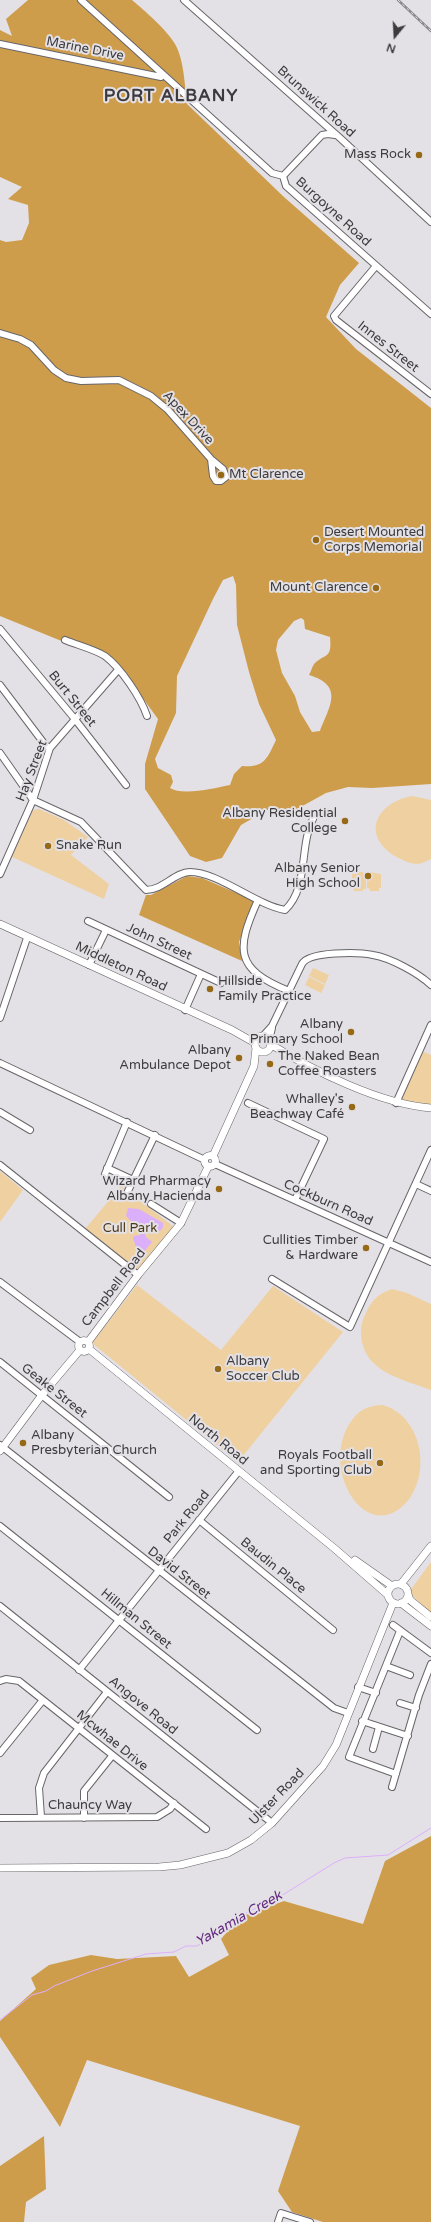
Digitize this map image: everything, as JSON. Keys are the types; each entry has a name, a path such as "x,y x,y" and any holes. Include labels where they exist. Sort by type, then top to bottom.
{"main road":[{"name":"Middleton Road","path":"0,924 27,938 368,1092 396,1103 431,1108"},
{"path":"209,1164 209,1156 213,1156 263,1044"},
{"name":"Campbell Road","path":"88,1345 138,1275 180,1223 209,1164"},
{"path":"1,1448 42,1395 80,1350 84,1351 88,1345 84,1340 80,1342 78,1346 80,1350"},
{"name":"North Road","path":"88,1345 238,1472 334,1548 388,1595"},
{"path":"405,1589 392,1586 388,1595 393,1603 401,1603 407,1599 405,1589 431,1546"},
{"name":"North Road","path":"334,1548 392,1586"},
{"path":"405,1589 431,1554"},
{"path":"405,1589 410,1600 431,1617"},
{"name":"Ulster Road","path":"0,1868 180,1865 228,1852 251,1840 272,1823 324,1766 336,1745 393,1603"},
{"path":"401,1603 431,1626"}],"street":[{"name":"Burgoyne Road","path":"81,0 165,78 272,173 283,176 286,186 431,314"},
{"name":"Brunswick Road","path":"184,0 340,138 431,222"},
{"name":"Marine Drive","path":"0,44 151,73 165,78"},
{"path":"283,176 322,135 333,134 340,138"},
{"name":"Innes Street","path":"376,266 334,316 336,320 431,394"},
{"name":"Apex Drive","path":"0,333 20,339 31,345 54,370 66,378 81,381 119,380 150,396 168,410 211,459"},
{"name":"Burt Street","path":"0,629 74,718 126,785"},
{"path":"65,640 104,656 118,670 143,704 147,716"},
{"name":"Hay Street","path":"0,874 33,800 50,748 74,718 118,670"},
{"path":"0,685 46,746 50,748"},
{"path":"0,753 33,800 81,822 146,890 155,890 184,873 191,872 213,878 258,900 285,910 291,904 295,894 304,861 309,826 313,819"},
{"path":"258,900 243,941 246,960 253,971 264,980 289,991"},
{"name":"John Street","path":"88,921 221,983"},
{"path":"89,965 106,930"},
{"path":"0,1018 1,1009 27,938"},
{"path":"263,1044 302,964 307,958 320,955 374,955 421,976 431,985"},
{"path":"185,1010 201,974"},
{"path":"396,1103 431,1025"},
{"name":"Cockburn Road","path":"0,1063 155,1135 209,1164 295,1200 431,1262"},
{"path":"248,1103 324,1139 295,1200"},
{"path":"0,1112 30,1130"},
{"path":"127,1122 106,1171 133,1180"},
{"path":"128,1191 155,1135"},
{"path":"272,1280 350,1327 431,1150"},
{"path":"0,1165 138,1275"},
{"path":"416,1184 431,1191"},
{"path":"151,1204 180,1223"},
{"path":"0,1282 80,1342"},
{"name":"Geake Street","path":"0,1362 169,1496"},
{"name":"David Street","path":"1,1448 334,1708 348,1713"},
{"name":"Park Road","path":"79,1670 238,1472"},
{"name":"Baudin Place","path":"199,1520 333,1630"},
{"name":"Hillman Street","path":"0,1526 257,1730"},
{"name":"Angove Road","path":"0,1606 272,1823"},
{"path":"393,1625 431,1653"},
{"path":"396,1774 349,1757 362,1721 376,1694 400,1631"},
{"path":"392,1787 431,1664"},
{"path":"386,1666 410,1675"},
{"name":"Mcwhae Drive","path":"0,1681 6,1679 19,1681 206,1830"},
{"path":"358,1687 376,1694"},
{"path":"41,1817 39,1788 44,1772 107,1692"},
{"path":"0,1753 43,1700"},
{"path":"400,1704 416,1708"},
{"path":"362,1721 408,1736"},
{"path":"372,1749 379,1727"},
{"path":"84,1818 84,1791 112,1756"},
{"name":"Chauncy Way","path":"0,1818 157,1817 170,1809 174,1803"},
{"path":"278,2222 281,2213 310,2222"}],"green space":[{"path":"412,796 431,800 431,859 418,864 407,862 393,855 383,846 377,837 376,828 378,819 383,811 400,799"},
{"name":"Snake Run","path":"39,809 64,820 88,837 71,855 109,884 104,899 12,857 33,810"},
{"path":"355,872 363,872 363,874 366,874 366,889 363,889 363,891 354,891 354,888 352,888 352,874 355,874"},
{"path":"370,872 381,874 381,888 379,888 379,891 370,891 370,889 367,888 367,874 370,874"},
{"path":"313,968 329,975 325,984 309,976"},
{"path":"309,977 325,985 321,993 305,985"},
{"path":"422,1051 431,1055 431,1106 403,1102 402,1099"},
{"path":"0,1171 23,1190 0,1222"},
{"name":"Cull Park","path":"121,1186 174,1227 137,1271 85,1229"},
{"name":"Albany Soccer Club","path":"137,1285 221,1350 273,1286 343,1332 238,1462 92,1343"},
{"path":"392,1289 407,1293 431,1304 431,1390 389,1374 372,1361 366,1353 361,1335 364,1318 375,1299 382,1293"},
{"name":"Royals Football and Sporting Club","path":"383,1405 396,1411 406,1420 413,1431 418,1444 420,1472 416,1486 410,1498 395,1512 380,1515 366,1511 354,1500 346,1485 341,1467 341,1447 347,1428 357,1414 366,1408"},
{"path":"431,1562 431,1614 409,1592"}],"shaded area":[{"path":"28,0 132,0 161,27 175,44 182,65 187,104 284,197 359,263 340,285 326,317 356,349 431,408 431,784 372,788 348,787 326,793 297,809 267,810 241,825 222,858 206,862 190,856 145,789 145,764 158,719 115,660 104,654 59,640 0,616 0,240 6,242 22,240 29,223 28,205 8,199 22,187 0,177 0,30 12,36 6,19","holes":["233,576 236,585 237,625 249,672 259,704 276,740 264,761 260,764 242,766 234,774 230,785 199,791 175,790 170,788 173,782 171,775 158,768 155,759 176,713 177,676 223,580","301,618 304,620 305,629 330,637 329,652 315,663 309,675 327,685 331,691 330,706 320,731 312,732 300,712 295,696 282,673 276,650 278,640 294,621"]},
{"path":"187,876 202,878 255,901 239,942 242,961 139,915 146,895 151,895"},
{"path":"128,1208 139,1209 163,1223 163,1227 160,1231 146,1232 145,1236 152,1242 142,1254 137,1250 133,1238 134,1236 140,1235 142,1232 126,1216"},
{"path":"431,1836 431,2222 323,2222 292,2212 278,2191 300,2126 87,2060 60,2127 0,2037 0,2021 36,1989 31,1978 49,1965 91,1955 117,1959 176,1956 189,1977 229,1955 221,1939 240,1917 284,1901 363,1924 385,1861"},
{"path":"44,2136 46,2189 26,2202 24,2222 0,2222 0,2166"}],"waterway":[{"name":"Yakamia Creek","path":"0,2020 32,1995 46,1991 54,1986 92,1971 146,1954 174,1952 186,1946 197,1946 227,1929 244,1914 281,1896 334,1863 345,1858 388,1855 431,1828"}],"railway":[{"path":"398,0 431,31"}],"place":[{"name":"Mass Rock","path":"419,155"},
{"name":"Mt Clarence","path":"221,475"},
{"name":"Desert Mounted Corps Memorial","path":"316,540"},
{"name":"Mount Clarence","path":"376,588"},
{"name":"Albany Residential College","path":"345,821"},
{"name":"Snake Run","path":"48,846"},
{"name":"Albany Senior High School","path":"368,876"},
{"name":"Hillside Family Practice","path":"210,989"},
{"name":"Albany Primary School","path":"351,1032"},
{"name":"Albany Ambulance Depot","path":"239,1058"},
{"name":"The Naked Bean Coffee Roasters","path":"270,1064"},
{"name":"Whalley's Beachway Café","path":"352,1107"},
{"name":"Wizard Pharmacy Albany Hacienda","path":"219,1189"},
{"name":"Cullities Timber & Hardware","path":"366,1248"},
{"name":"Albany Soccer Club","path":"218,1369"},
{"name":"Albany Presbyterian Church","path":"23,1443"},
{"name":"Royals Football and Sporting Club","path":"380,1463"}],"district":[{"name":"PORT ALBANY","path":"171,97"}]}
